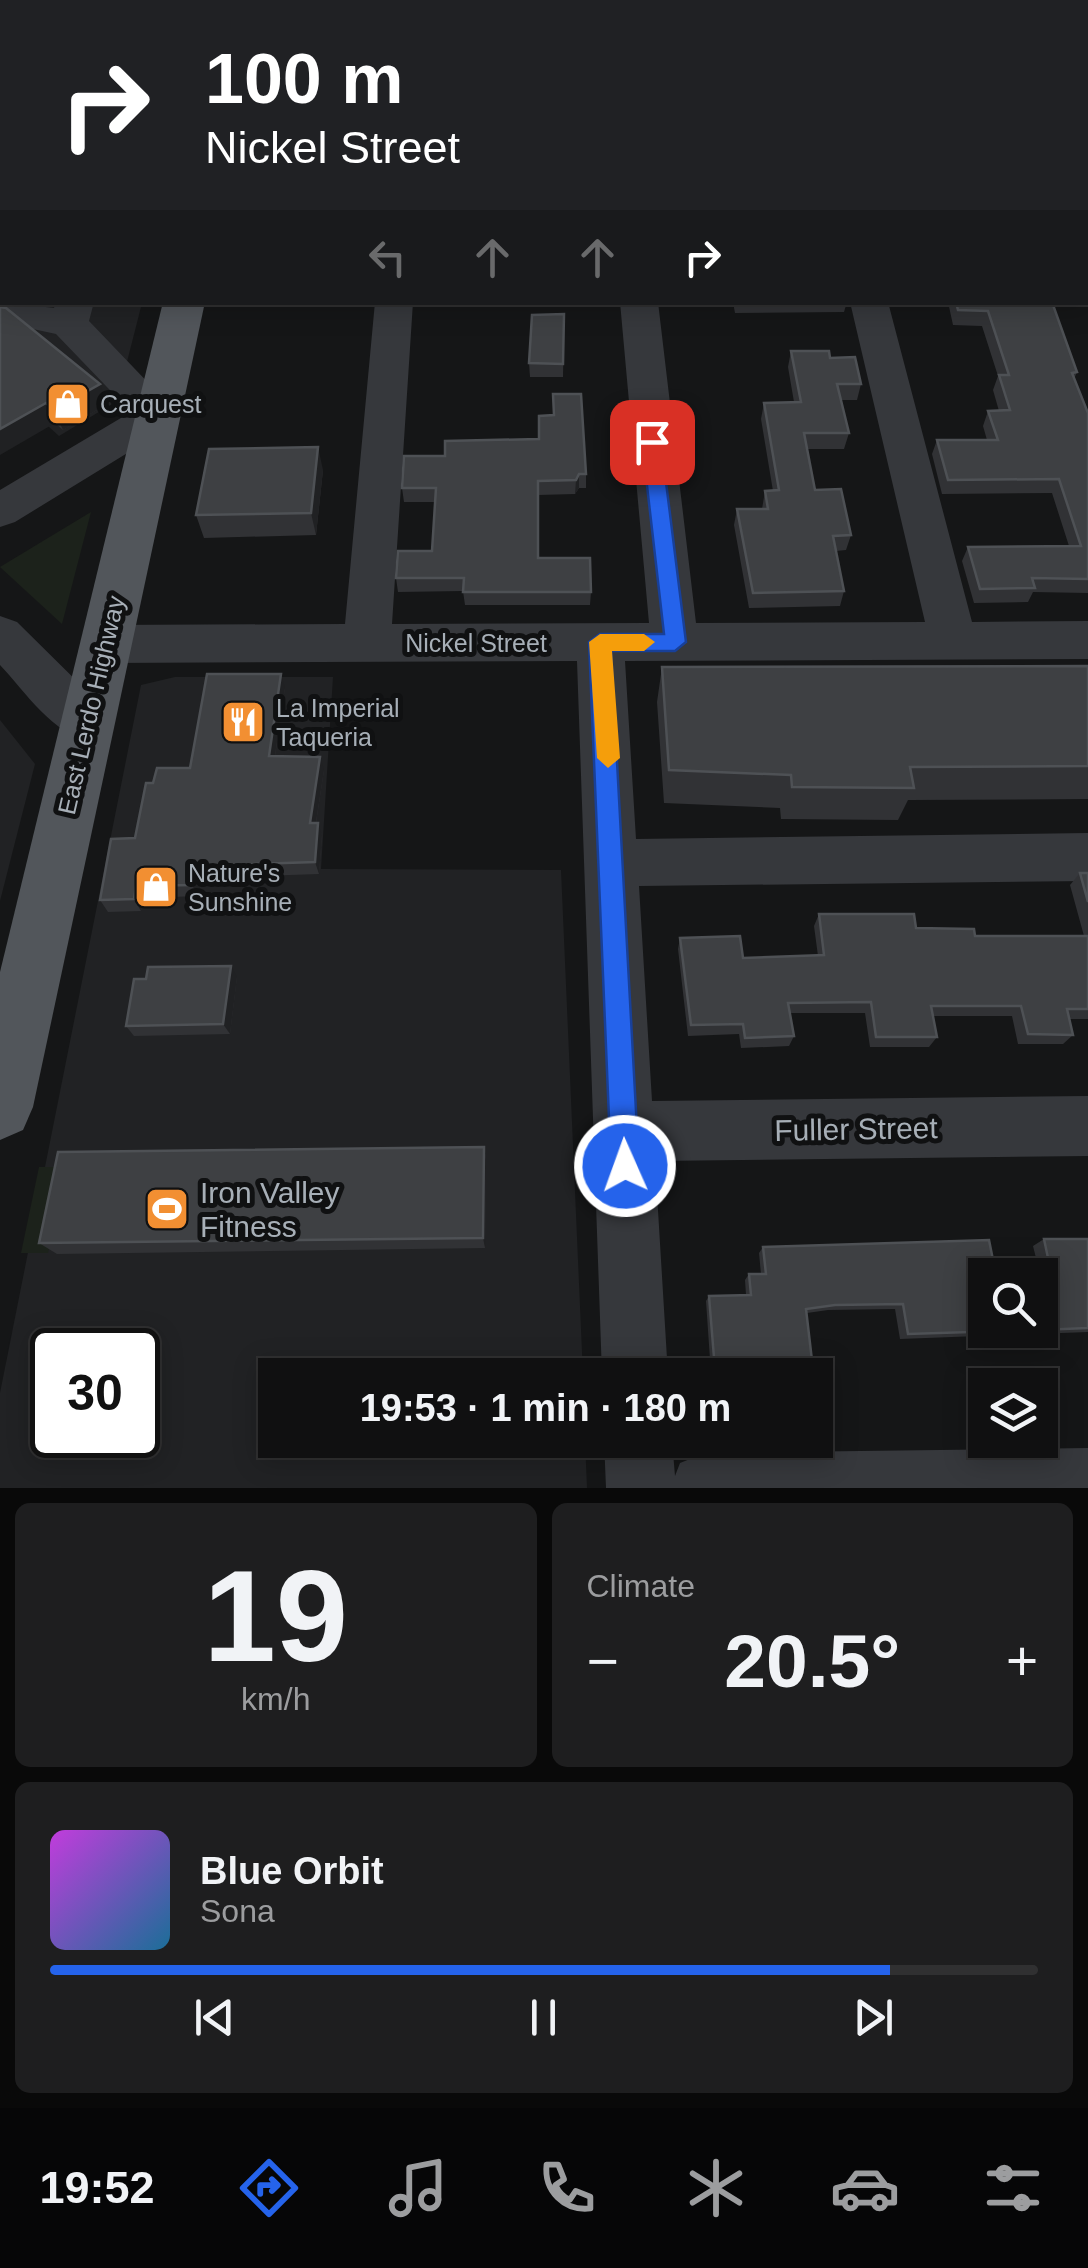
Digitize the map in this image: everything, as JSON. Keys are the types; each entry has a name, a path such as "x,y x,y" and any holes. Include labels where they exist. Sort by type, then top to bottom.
{"main road":[{"name":"East Lerdo Highway","path":"0,1107 14,987 87,722 183,305"}],"street":[{"path":"0,510 158,415 72,313 24,315 11,305"},
{"path":"367,643 394,305"},
{"path":"639,305 675,642"},
{"path":"871,305 953,641"},
{"name":"Nickel Street","path":"105,644 1088,640"},
{"path":"600,642 634,1358"},
{"path":"10,662 87,722"},
{"path":"613,863 1088,857"},
{"name":"Fuller Street","path":"624,1131 1088,1126"},
{"path":"639,1458 641,1488"},
{"path":"705,1488 1088,1483"}],"shaded area":[{"path":"31,305 141,305 117,401 59,436 0,382 0,322"},
{"path":"91,512 62,624 0,567"},
{"path":"175,677 333,677 321,869 561,870 582,1358 258,1358 258,1458 586,1458 587,1488 0,1488 0,1393 141,685"},
{"path":"0,720 35,764 0,901"},
{"path":"39,1167 66,1167 48,1253 21,1253"}],"building":[{"path":"957,305 1053,305 1088,413 1088,579 1032,578 1035,588 980,589 968,547 1081,546 1059,479 948,480 937,440 998,440 988,411 1010,410 999,375 1009,375 988,311 958,310"},
{"path":"0,307 100,384 54,410 46,403 0,429"},
{"path":"564,314 563,364 529,363 532,315"},
{"path":"791,351 829,351 830,358 855,357 861,384 837,384 849,433 804,433 815,490 841,489 851,535 833,536 844,591 753,593 737,509 768,509 765,491 779,490 764,403 801,402"},
{"path":"553,394 581,394 586,474 579,474 576,480 538,481 538,558 590,558 591,592 463,592 464,578 396,578 398,551 432,551 436,488 402,488 404,456 445,456 445,441 539,439 539,416 554,415"},
{"path":"318,447 311,513 196,515 209,449"},
{"path":"1088,666 1088,766 910,767 914,788 792,787 791,775 669,770 662,667"},
{"path":"207,674 281,674 269,756 320,757 310,823 318,823 315,862 197,866 192,885 136,886 134,899 100,900 111,839 135,838 146,783 153,783 157,768 190,768"},
{"path":"1080,873 1088,873 1088,902"},
{"path":"819,914 914,914 916,928 974,929 975,936 1088,936 1088,1009 1067,1009 1073,1035 1028,1034 1021,1006 931,1006 937,1037 876,1037 871,1002 788,1003 794,1036 745,1038 743,1024 691,1025 680,938 740,936 743,958 824,955"},
{"path":"231,966 223,1024 126,1026 134,979 146,979 148,967"},
{"path":"484,1147 483,1238 39,1243 58,1152"},
{"path":"1044,1239 1088,1239 1088,1328 1058,1329 1058,1258 1048,1258"},
{"path":"989,1240 993,1258 968,1258 968,1332 908,1334 903,1304 835,1305 806,1309 812,1358 714,1358 709,1296 751,1295 749,1274 766,1274 763,1247"}],"slow traffic":[{"path":"608,758 600,642 644,642"}],"place":[{"name":"Carquest","path":"68,404"},
{"name":"La Imperial Taqueria","path":"243,722"},
{"name":"Nature's Sunshine","path":"156,887"},
{"name":"Iron Valley Fitness","path":"167,1209"}],"route":[{"path":"625,1166 610,785 600,642 675,642 652,442"}]}
